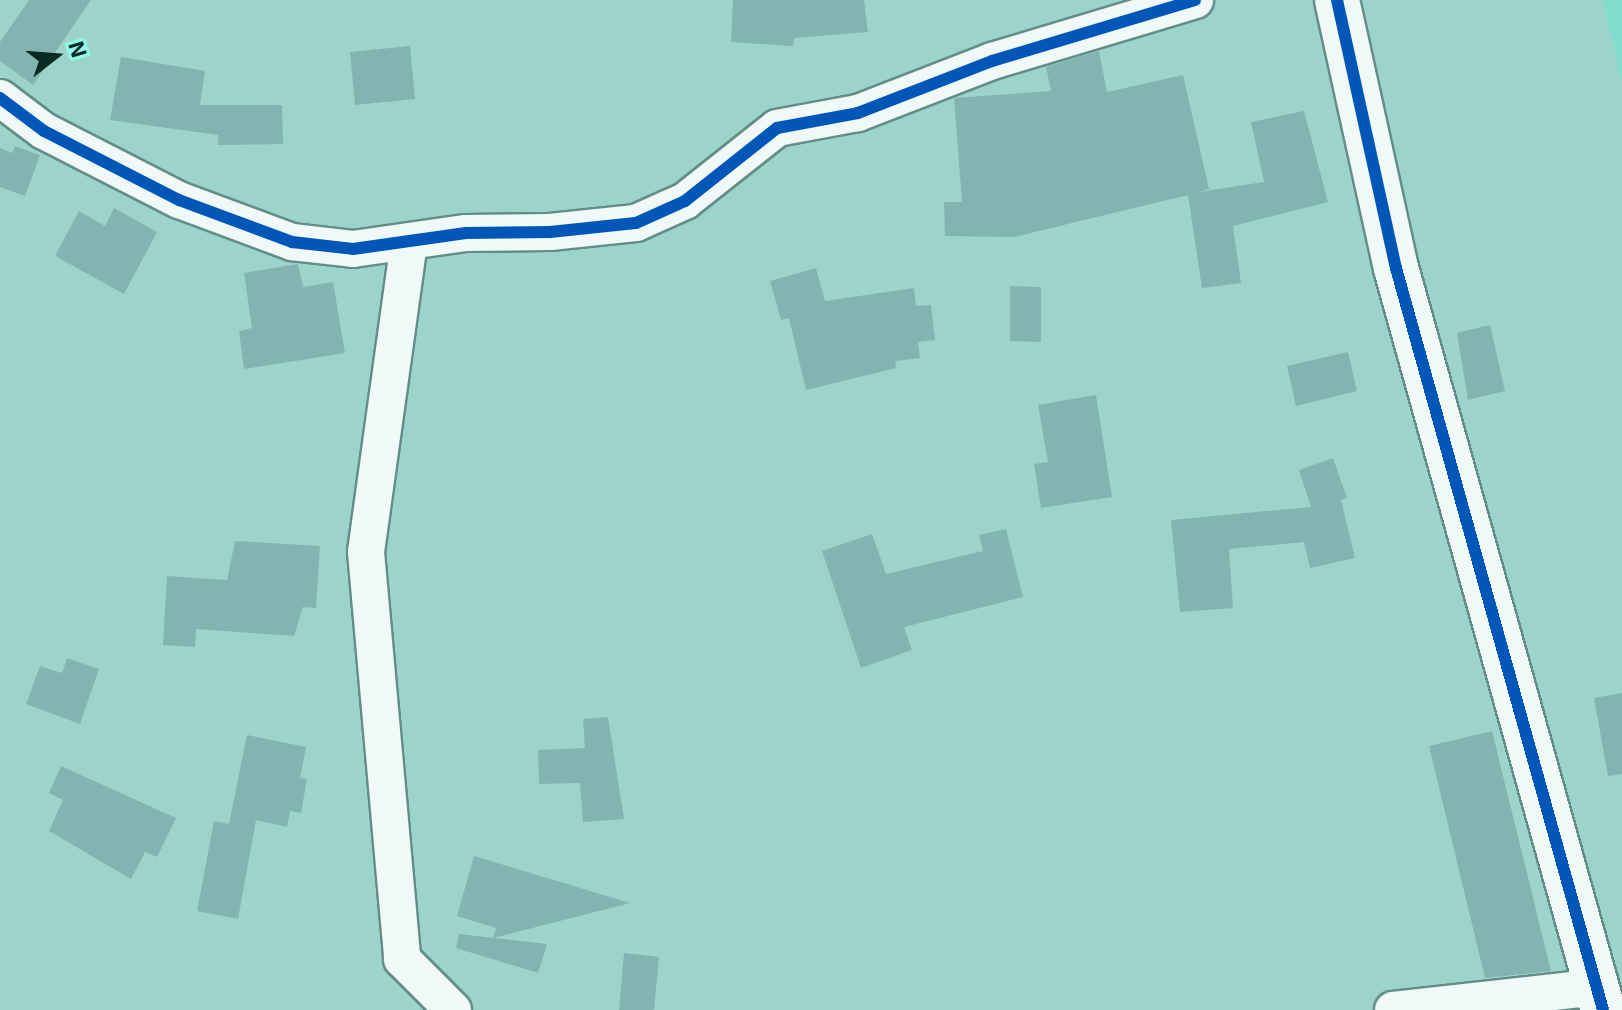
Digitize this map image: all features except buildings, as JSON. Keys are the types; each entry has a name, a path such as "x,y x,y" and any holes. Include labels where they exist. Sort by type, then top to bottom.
{"street":[{"path":"0,98 44,131 179,200 292,242 353,249 636,223 685,201 777,128 858,113 992,61 1195,0"},
{"path":"1337,0 1396,268 1601,999 1393,1010"},
{"path":"409,242 366,552 402,959 453,1010"}],"shaded area":[{"path":"1603,0 1622,0 1622,82"}],"cycle path":[{"path":"0,98 44,131 179,200 292,242 353,249 466,233 550,232 636,223 685,201 777,128 858,113 992,61 1195,0"},
{"path":"1337,0 1396,268 1603,1010"}]}
